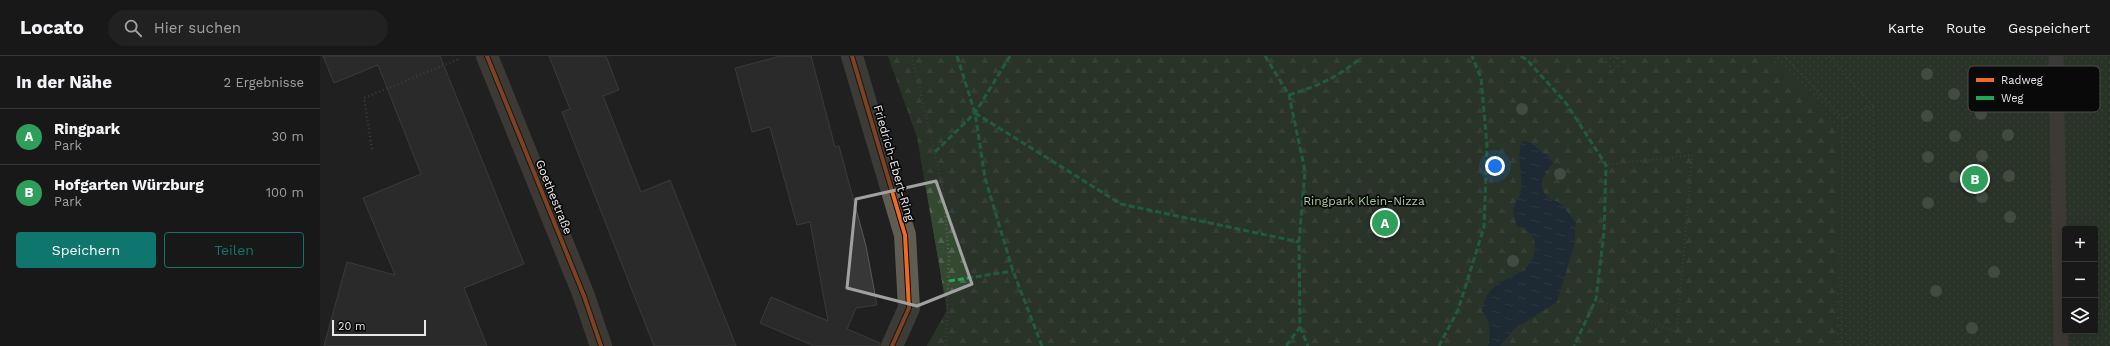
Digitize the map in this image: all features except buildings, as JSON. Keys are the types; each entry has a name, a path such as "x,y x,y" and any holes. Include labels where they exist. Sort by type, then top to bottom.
{"main road":[{"name":"Friedrich-Ebert-Ring","path":"852,56 904,235 909,308 892,346"}],"street":[{"name":"Goethestraße","path":"487,56 584,296 602,346"}],"lane":[{"path":"2056,56 2056,66"},
{"path":"2057,112 2061,346"}],"path":[{"path":"912,56 943,189 949,258 946,346"},
{"path":"1614,56 1616,59 1618,56"},
{"path":"1784,56 1843,119 1841,346"},
{"path":"1829,56 1873,105 1871,346"},
{"path":"372,149 364,98 460,59"},
{"path":"1843,119 1873,105"},
{"path":"1596,299 1677,332 1692,156 1606,165"},
{"path":"2098,319 2110,300"},
{"path":"2102,314 2110,314"}],"highlighted area":[{"path":"936,181 972,284 917,306 847,288 856,199"}],"green space":[{"name":"Ringpark Klein-Nizza","path":"888,56 2110,56 2110,346 927,346 947,310 917,137"},
{"name":"Ringpark Klein-Nizza","path":"888,56 1600,56 1615,74 1626,56 1770,56 1841,130 1836,346 927,346 947,310 917,137"}],"water":[{"path":"1522,141 1533,145 1548,156 1553,163 1542,180 1542,189 1550,199 1560,203 1576,223 1574,245 1557,302 1515,328 1500,346 1488,346 1490,328 1489,323 1482,311 1485,299 1490,291 1498,284 1518,273 1529,264 1533,257 1535,248 1534,240 1524,229 1517,226 1514,215 1515,205 1521,192 1520,147"}],"marked path":[{"path":"957,56 975,113 985,178 1013,271 1042,346"},
{"path":"935,152 975,113 1010,56"},
{"path":"1265,56 1289,95 1305,171 1299,242 1300,327 1286,346"},
{"path":"1439,346 1458,310 1484,227 1487,146 1481,78 1472,56"},
{"path":"1521,56 1527,60 1566,103 1606,165 1604,232 1596,299 1574,346"},
{"path":"1289,95 1327,80 1344,71 1361,58"},
{"path":"975,113 1121,204 1299,242"},
{"path":"949,281 1013,271"},
{"path":"1300,327 1308,346"}],"cycle path":[{"path":"487,56 584,296 601,346"},
{"path":"852,56 905,235 909,308 892,346"}],"place":[{"name":"Hofgarten Würzburg","path":"1975,179"},
{"name":"Ringpark","path":"1385,223"}]}
